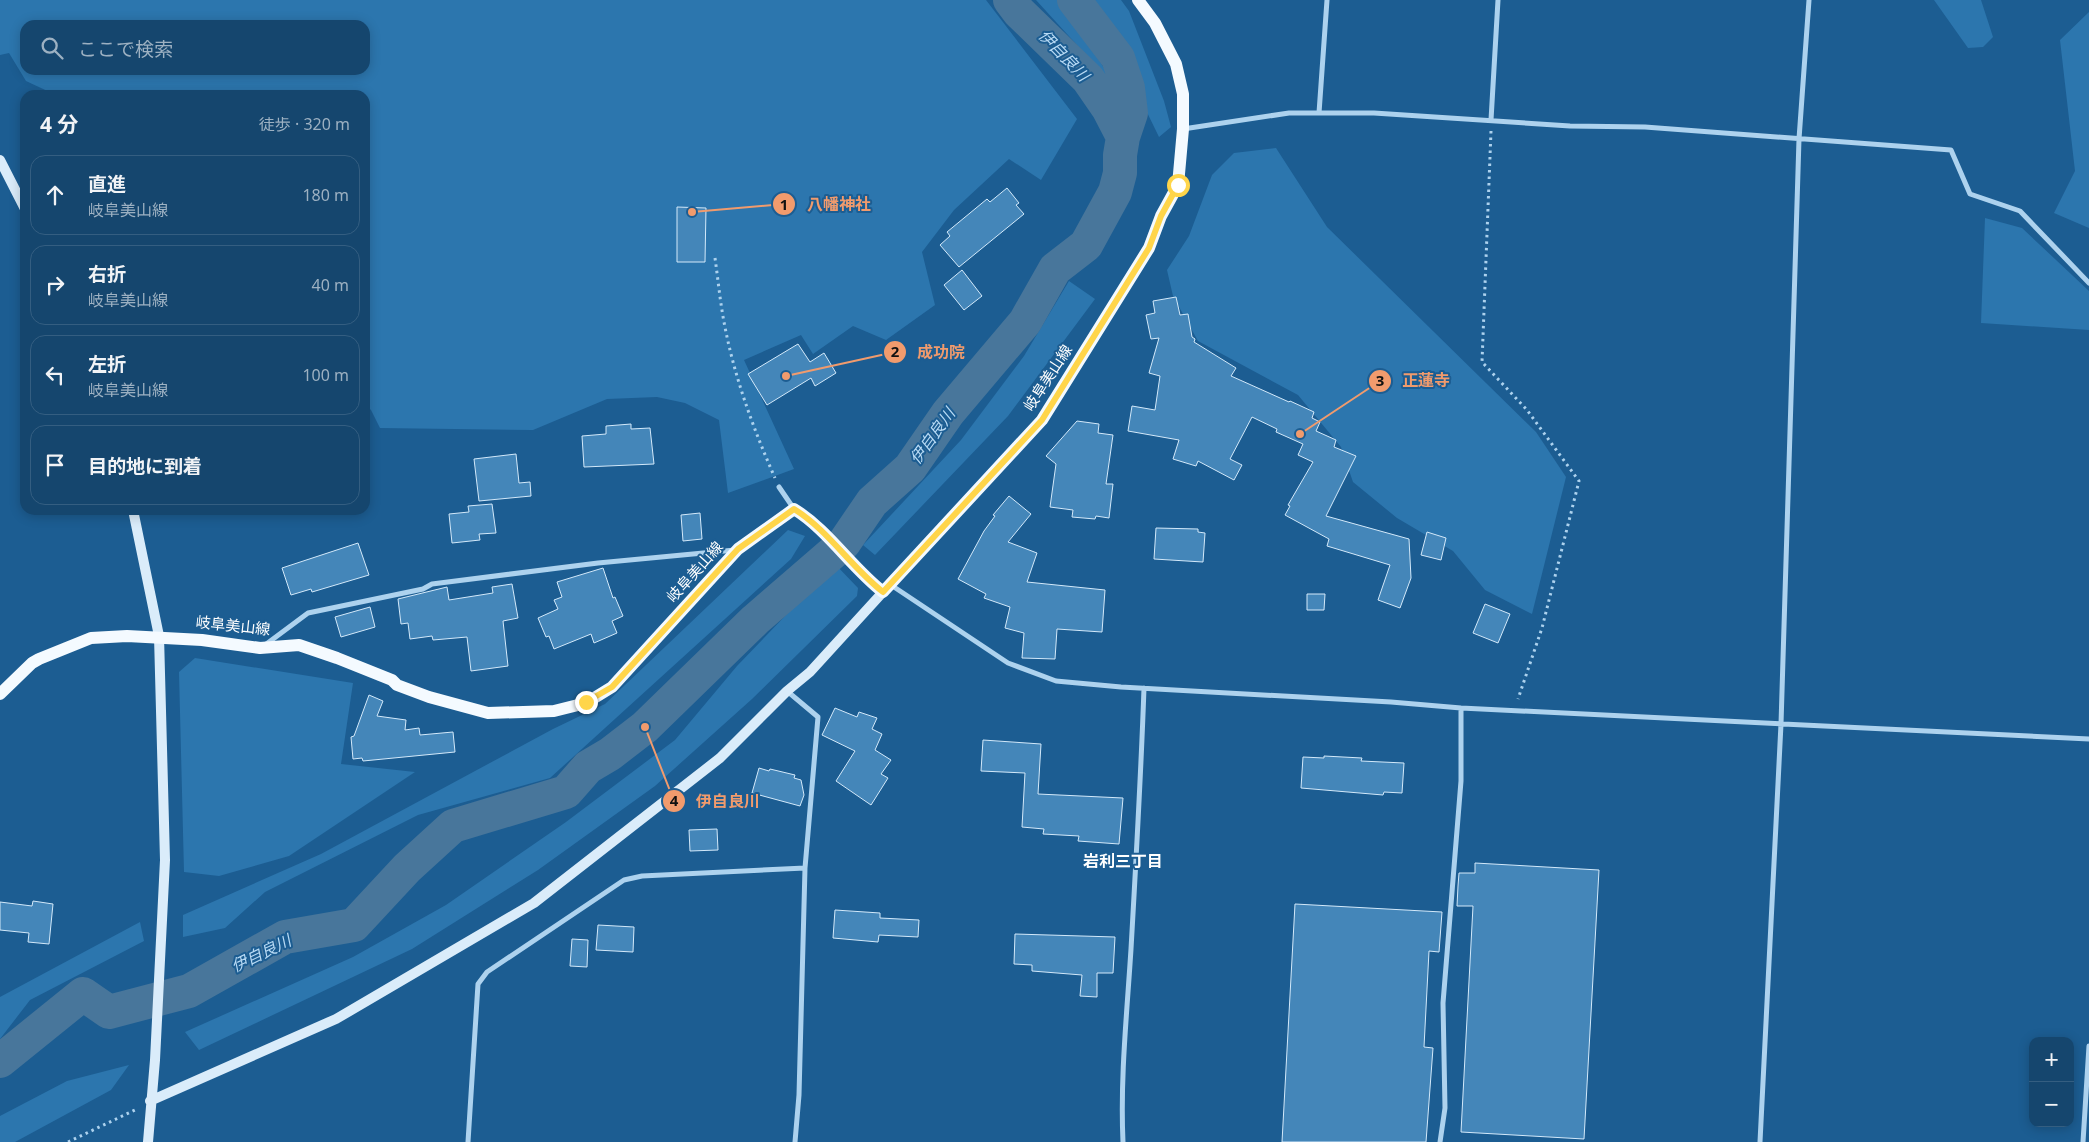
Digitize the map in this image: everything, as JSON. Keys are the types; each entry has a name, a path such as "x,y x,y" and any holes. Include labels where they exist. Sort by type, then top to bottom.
{"main road":[{"name":"岐阜美山線","path":"887,588 1042,420 1149,248 1161,216 1178,185 1183,129 1183,94 1176,64 1155,23 1138,0"},
{"name":"岐阜美山線","path":"0,694 32,663 91,638 158,636 260,648 299,645 392,680 397,686 428,697 488,713 554,711 586,702 612,687 738,549 794,509"},
{"path":"794,509 808,517 868,580 887,588"}],"street":[{"path":"1319,113 1327,0"},
{"path":"1491,120 1498,0"},
{"path":"1760,1142 1781,724 1799,139 1809,0"},
{"path":"1183,129 1289,113 1374,113 1570,126 1645,127 1951,150 1970,194 2020,211 2089,283"},
{"path":"0,160 20,199"},
{"path":"779,487 794,509"},
{"path":"134,515 158,636 165,872 155,1060 148,1142"},
{"path":"260,648 308,614 423,589 432,584 598,563 738,549"},
{"path":"150,1101 336,1019 534,903 720,758 787,691 810,672 887,588 1008,663 1056,681 1514,711 2089,739"},
{"path":"1123,1142 1125,1032 1138,837 1144,688"},
{"path":"787,691 818,716 805,868 799,1095 795,1142"},
{"path":"1440,1142 1445,1108 1442,1003 1461,781 1461,708"},
{"path":"468,1142 478,984 487,972 624,880 642,876 805,868"},
{"path":"2083,1142 2089,1046"}],"path":[{"path":"1491,120 1482,362 1527,410 1579,481 1542,628 1514,711"},
{"path":"715,258 724,322 739,383 757,437 779,487"},
{"path":"68,1142 127,1116 150,1101"}],"shaded area":[{"path":"0,0 986,0 1077,119 1041,180 1009,159 954,210 922,252 935,305 886,340 853,326 813,354 801,335 744,360 794,469 728,493 719,420 685,403 657,397 607,399 533,430 380,428 370,409 370,90 45,90 26,81 22,75 370,75 370,20 20,20 20,71 9,53 0,55"},
{"path":"1036,0 1058,0 1073,18 1117,89"},
{"path":"1083,0 1121,0 1129,11 1164,101 1171,127 1159,137 1122,61"},
{"path":"1934,0 1981,0 1993,37 1983,47 1968,48"},
{"path":"2089,12 2089,228 2054,213 2075,171 2060,40"},
{"path":"1276,148 1327,227 1536,432 1566,477 1532,614 1485,590 1453,551 1397,518 1353,482 1341,447 1298,395 1198,341 1173,296 1167,270 1189,236 1212,175 1234,153"},
{"path":"1985,218 2022,228 2089,291 2089,330 1981,323"},
{"path":"1069,281 1095,299 1008,416 875,555 863,545 961,440 1024,356"},
{"path":"788,530 805,536 791,559 550,778 418,815 265,892 225,928 183,937 183,915 321,854 553,729 605,704"},
{"path":"835,564 858,588 857,596 752,699 655,786 538,870 412,949 199,1050 185,1032 353,957 446,905 566,822 675,740 737,666"},
{"path":"195,658 353,683 341,764 415,772 289,856 219,876 184,872 179,672"},
{"path":"140,922 144,941 30,1000 0,1039 0,997"},
{"path":"129,1065 111,1090 15,1142 0,1142 0,1116 67,1081"}],"building":[{"path":"1007,188 1019,203 1016,205 1024,214 959,267 940,245 950,236 947,232 987,199 990,202"},
{"path":"677,207 706,208 705,262 677,262"},
{"path":"962,270 982,296 964,310 944,285"},
{"path":"1176,297 1180,315 1188,314 1192,337 1195,339 1194,342 1236,368 1231,376 1314,412 1312,418 1320,422 1316,431 1336,440 1334,447 1356,456 1326,516 1409,539 1411,578 1400,608 1378,600 1390,565 1327,546 1329,539 1285,515 1290,506 1288,505 1313,462 1298,455 1303,444 1276,432 1277,429 1252,417 1230,459 1242,465 1234,480 1198,461 1196,466 1173,459 1179,440 1128,431 1132,406 1155,410 1160,376 1149,373 1159,338 1151,339 1146,315 1155,313 1153,301"},
{"path":"798,344 810,362 824,353 836,373 815,386 811,378 767,405 748,374"},
{"path":"1077,421 1099,424 1098,433 1113,435 1106,484 1113,484 1109,518 1096,516 1095,519 1072,517 1073,510 1050,507 1056,464 1046,456"},
{"path":"631,424 631,429 650,428 654,464 584,467 582,436 606,434 606,426"},
{"path":"516,454 519,483 530,482 531,496 479,501 474,459"},
{"path":"1009,496 1031,514 1008,542 1037,553 1027,582 1105,590 1102,632 1057,629 1055,659 1022,658 1024,633 1005,628 1010,607 984,598 986,594 958,579 984,531 995,516 993,515"},
{"path":"492,504 496,533 479,534 480,540 452,543 449,514 469,512 468,506"},
{"path":"700,513 702,539 683,541 681,515"},
{"path":"1156,528 1198,529 1198,532 1205,533 1203,562 1154,559"},
{"path":"1427,532 1446,538 1441,560 1421,555"},
{"path":"358,543 369,575 312,592 311,589 291,595 282,568"},
{"path":"603,568 613,598 615,597 623,616 612,621 617,633 594,643 591,634 554,649 549,636 546,637 538,618 558,609 554,600 562,597 557,582"},
{"path":"512,584 518,618 503,621 508,666 471,671 467,637 433,640 432,636 410,639 408,623 401,624 398,599 447,587 449,600 493,593 492,587"},
{"path":"1307,594 1325,594 1324,610 1307,610"},
{"path":"1485,604 1510,614 1498,643 1473,633"},
{"path":"370,607 375,627 341,637 335,617"},
{"path":"369,695 383,701 377,716 406,720 405,730 419,728 420,735 453,732 455,752 363,761 362,758 353,759 351,737 354,736"},
{"path":"835,708 857,717 859,712 877,718 872,729 882,734 875,750 891,760 881,774 888,778 871,805 836,781 855,751 822,735"},
{"path":"983,740 1041,744 1038,794 1123,798 1119,844 1078,841 1079,836 1043,834 1044,829 1022,827 1025,773 981,771"},
{"path":"1324,756 1362,758 1361,761 1404,763 1402,793 1384,792 1383,795 1301,788 1303,757 1324,758"},
{"path":"759,768 795,775 794,778 801,780 804,795 800,806 752,793"},
{"path":"717,829 718,850 690,851 689,830"},
{"path":"1475,863 1599,870 1584,1139 1461,1132 1473,906 1457,906 1458,886 1459,873 1475,873"},
{"path":"33,901 53,904 49,944 28,942 29,933 0,930 0,902 32,906"},
{"path":"1295,904 1442,912 1439,952 1429,951 1424,1047 1433,1048 1426,1142 1282,1142"},
{"path":"835,910 880,913 880,918 919,920 918,937 879,935 878,942 833,938"},
{"path":"598,925 634,927 633,952 596,950"},
{"path":"1015,934 1115,937 1113,973 1097,973 1097,997 1080,996 1082,975 1032,971 1032,965 1014,964"},
{"path":"572,939 588,940 587,967 570,966"}],"waterway":[{"name":"伊自良川","path":"1010,0 1019,12 1088,79 1108,108 1123,137"},
{"name":"伊自良川","path":"0,1061 83,994 109,1012 189,991 285,937 354,925 407,868 453,826 566,792 588,767 610,754 645,727 755,620 844,543 872,502 910,468 948,413 1025,322 1055,269 1086,245 1115,192 1120,173 1123,137 1131,113 1128,88 1118,58 1074,0"}],"place":[{"name":"八幡神社","path":"692,212"},
{"name":"成功院","path":"786,376"},
{"name":"正蓮寺","path":"1300,434"},
{"name":"伊自良川","path":"645,727"}],"district":[{"name":"岩利三丁目","path":"1123,861"}],"route":[{"path":"586,702 612,687 738,549 794,509 808,517 868,580 883,592 1042,420 1149,248 1161,216 1178,185"}]}
